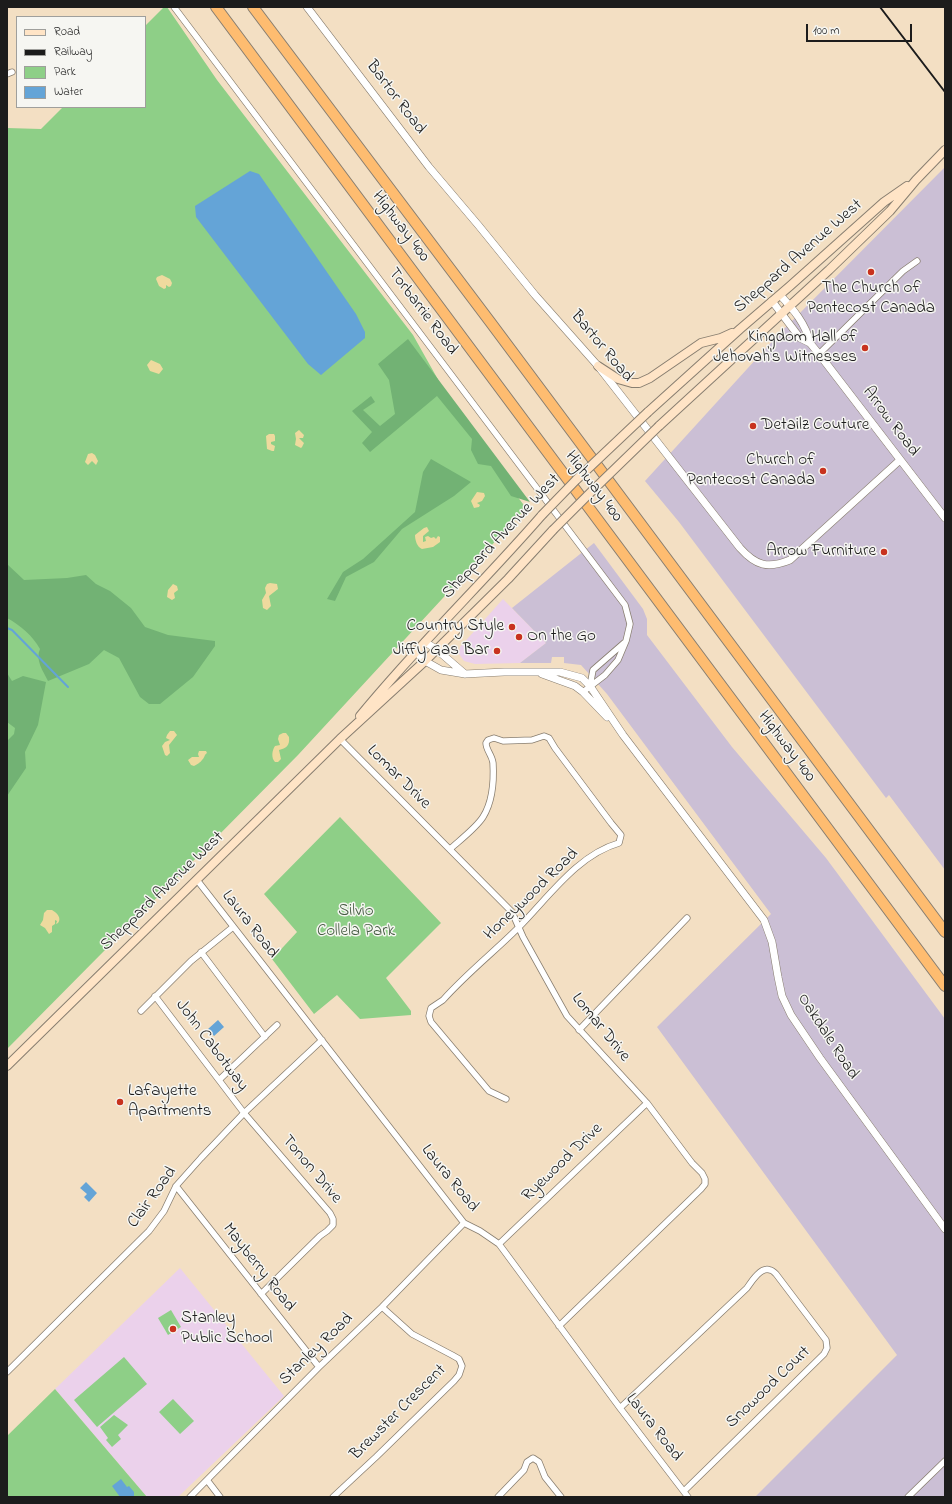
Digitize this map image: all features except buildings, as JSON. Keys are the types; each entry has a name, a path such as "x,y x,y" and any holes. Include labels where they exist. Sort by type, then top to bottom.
{"highway":[{"name":"Highway 400","path":"216,7 945,986"},
{"name":"Highway 400","path":"253,7 491,323 945,932"}],"main road":[{"name":"Sheppard Avenue West","path":"7,1066 340,740 425,661 508,579 553,530 659,426 782,314 890,211 916,180 945,150"},
{"name":"Sheppard Avenue West","path":"340,740 425,642 502,562 542,515 581,475 740,329 884,202 916,180"},
{"path":"598,366 618,378 632,383 639,383 650,378 701,343 721,338 740,329"}],"street":[{"name":"Torbarrie Road","path":"174,7 625,605 630,624 626,640 618,660 605,675 583,692"},
{"name":"Bartor Road","path":"307,7 429,168 479,226 535,295 598,366 740,548 756,562 765,565 777,565 790,560 799,554 900,460"},
{"path":"819,354 903,271 917,261"},
{"name":"Arrow Road","path":"780,295 790,306 808,332 810,343"},
{"name":"Arrow Road","path":"772,301 800,338 810,343 819,354 945,518"},
{"path":"590,686 593,670 626,640"},
{"path":"425,642 436,649 465,674"},
{"name":"Oakdale Road","path":"416,652 425,661 441,670 465,674 560,672 582,678 590,686 623,735 764,920 772,942 782,996 792,1015 820,1058 945,1229"},
{"name":"Oakdale Road","path":"536,672 575,686 583,692 623,735"},
{"name":"Honeywood Road","path":"450,849 482,818 487,810 491,798 493,775 492,757 486,744 488,740 494,738 503,741 532,740 544,736 549,738 621,835 619,843 604,847 572,871 519,927 443,1000 431,1008 429,1016 431,1022 489,1091 506,1100"},
{"name":"Lomar Drive","path":"340,740 512,912 567,1016 647,1103 692,1163 702,1173 705,1179 705,1184 701,1189 559,1326"},
{"name":"Laura Road","path":"197,880 464,1223 480,1231 499,1244 620,1408 688,1497"},
{"path":"579,1030 687,918"},
{"name":"John Cabotway","path":"141,1011 201,952 233,927"},
{"path":"201,952 265,1037"},
{"name":"John Cabotway","path":"155,996 244,1113"},
{"path":"219,1080 277,1025"},
{"name":"Clair Road","path":"7,1372 149,1231 164,1211 176,1186 200,1158 244,1113 322,1040"},
{"name":"Ryewood Drive","path":"499,1244 647,1103"},
{"name":"Tonon Drive","path":"244,1113 333,1219 333,1225 327,1232 320,1236 261,1294"},
{"name":"Mayberry Road","path":"176,1186 319,1367"},
{"name":"Stanley Road","path":"190,1497 319,1367 382,1307 464,1223"},
{"name":"Snowood Court","path":"620,1408 747,1288 760,1273 765,1269 776,1274 826,1340 827,1348 824,1354 684,1491"},
{"name":"Brewster Crescent","path":"333,1497 386,1448 459,1376 462,1366 459,1360 452,1354 405,1329 382,1307"},
{"path":"498,1497 524,1470 527,1462 533,1458 539,1462 545,1477 560,1497"},
{"path":"908,1497 945,1461"},
{"path":"207,1480 220,1497"}],"shaded area":[{"path":"945,167 945,870 889,795 886,798 679,522 645,481 778,335"},
{"path":"594,543 643,609 647,619 647,635 732,747 826,858 945,1019 945,1497 755,1497 897,1355 657,1027 771,914 607,694 581,665 564,663 564,657 552,657 551,663 520,663 546,643 512,608"},
{"path":"503,599 546,643 520,663 475,664 464,661 459,654 460,647"},
{"name":"Stanley Public School","path":"180,1268 284,1396 178,1497 147,1497 55,1389"}],"green space":[{"path":"164,7 167,7 217,80 413,335 463,424 526,508 298,755 7,1049 7,128 41,129 62,108 146,108 146,25"},
{"path":"408,339 530,502 511,496 491,466 478,464 471,450 472,439 437,396 370,452 362,443 372,432 352,411 371,396 375,402 363,410 380,426 395,414 389,380 378,364"},
{"path":"431,459 471,482 454,496 402,529 374,562 346,577 335,601 327,599 343,572 363,559 415,512 423,472"},
{"path":"7,564 24,580 67,578 86,575 96,584 110,591 131,608 145,627 168,635 215,641 215,646 193,677 160,704 149,704 140,697 119,658 104,650 89,664 48,681 39,661 38,657 40,649 37,644 26,631 7,618"},
{"path":"7,673 12,681 23,676 46,682 38,725 25,752 26,768 7,796 7,741 14,734 15,728 7,722"},
{"name":"Silvio Collela Park","path":"340,817 441,923 386,978 411,1011 411,1015 360,1019 337,995 314,1014 272,959 297,932 264,894"},
{"path":"171,1310 181,1327 168,1335 158,1318"},
{"path":"124,1357 147,1384 97,1427 74,1400"},
{"path":"55,1389 147,1497 7,1497 7,1436"},
{"path":"173,1399 194,1421 180,1434 159,1412"},
{"path":"114,1415 128,1425 118,1435 121,1439 112,1447 106,1440 108,1438 100,1427"}],"sand":[{"path":"162,275 170,279 172,283 171,286 169,287 166,285 166,288 164,289 159,286 156,279"},
{"path":"151,360 160,364 163,369 159,374 150,371 147,365"},
{"path":"299,430 304,435 303,438 299,438 304,443 301,448 295,445 295,433"},
{"path":"269,434 274,434 275,436 275,441 271,442 271,444 275,446 274,451 267,449 266,436"},
{"path":"92,453 98,461 96,465 92,461 88,465 85,462 88,454"},
{"path":"477,492 484,493 485,496 482,501 477,503 480,505 479,507 474,508 471,501"},
{"path":"427,527 429,531 423,536 423,542 426,541 425,537 434,537 436,539 438,536 440,537 440,542 433,547 422,549 419,547 415,539 415,535"},
{"path":"173,584 177,586 178,590 174,593 175,598 172,600 167,597 168,590"},
{"path":"267,584 277,584 278,589 269,596 271,606 267,610 263,608 262,600 266,593 265,588"},
{"path":"170,731 174,731 177,735 169,745 170,753 167,756 165,755 162,746 165,742 170,740 166,738"},
{"path":"286,733 289,737 289,743 286,747 279,750 281,759 278,762 275,762 272,756 273,750 275,746 280,745 278,739 279,735"},
{"path":"199,751 206,751 207,753 200,763 194,766 191,765 188,760 192,757 199,757"},
{"path":"47,910 52,910 59,917 59,921 56,924 57,921 55,920 55,924 52,926 52,932 49,934 45,928 40,925 43,920 44,913"}],"water":[{"path":"250,171 259,174 356,314 365,332 365,338 321,375 308,364 196,217 195,206"},
{"path":"218,1020 224,1027 214,1036 208,1029"},
{"path":"86,1182 97,1193 89,1202 84,1197 87,1194 80,1188"},
{"path":"121,1479 127,1487 129,1486 134,1492 134,1497 120,1497 112,1486"}],"waterway":[{"path":"7,628 12,630 68,687"}],"railway":[{"path":"880,7 945,92"}],"place":[{"name":"The Church of Pentecost Canada","path":"871,272"},
{"name":"Kingdom Hall of Jehovah's Witnesses","path":"865,348"},
{"name":"Detailz Couture","path":"753,426"},
{"name":"Church of Pentecost Canada","path":"823,471"},
{"name":"Arrow Furniture","path":"884,552"},
{"name":"Country Style","path":"512,627"},
{"name":"On the Go","path":"519,637"},
{"name":"Jiffy Gas Bar","path":"497,651"},
{"name":"Lafayette Apartments","path":"120,1102"},
{"name":"Stanley Public School","path":"173,1329"}]}
